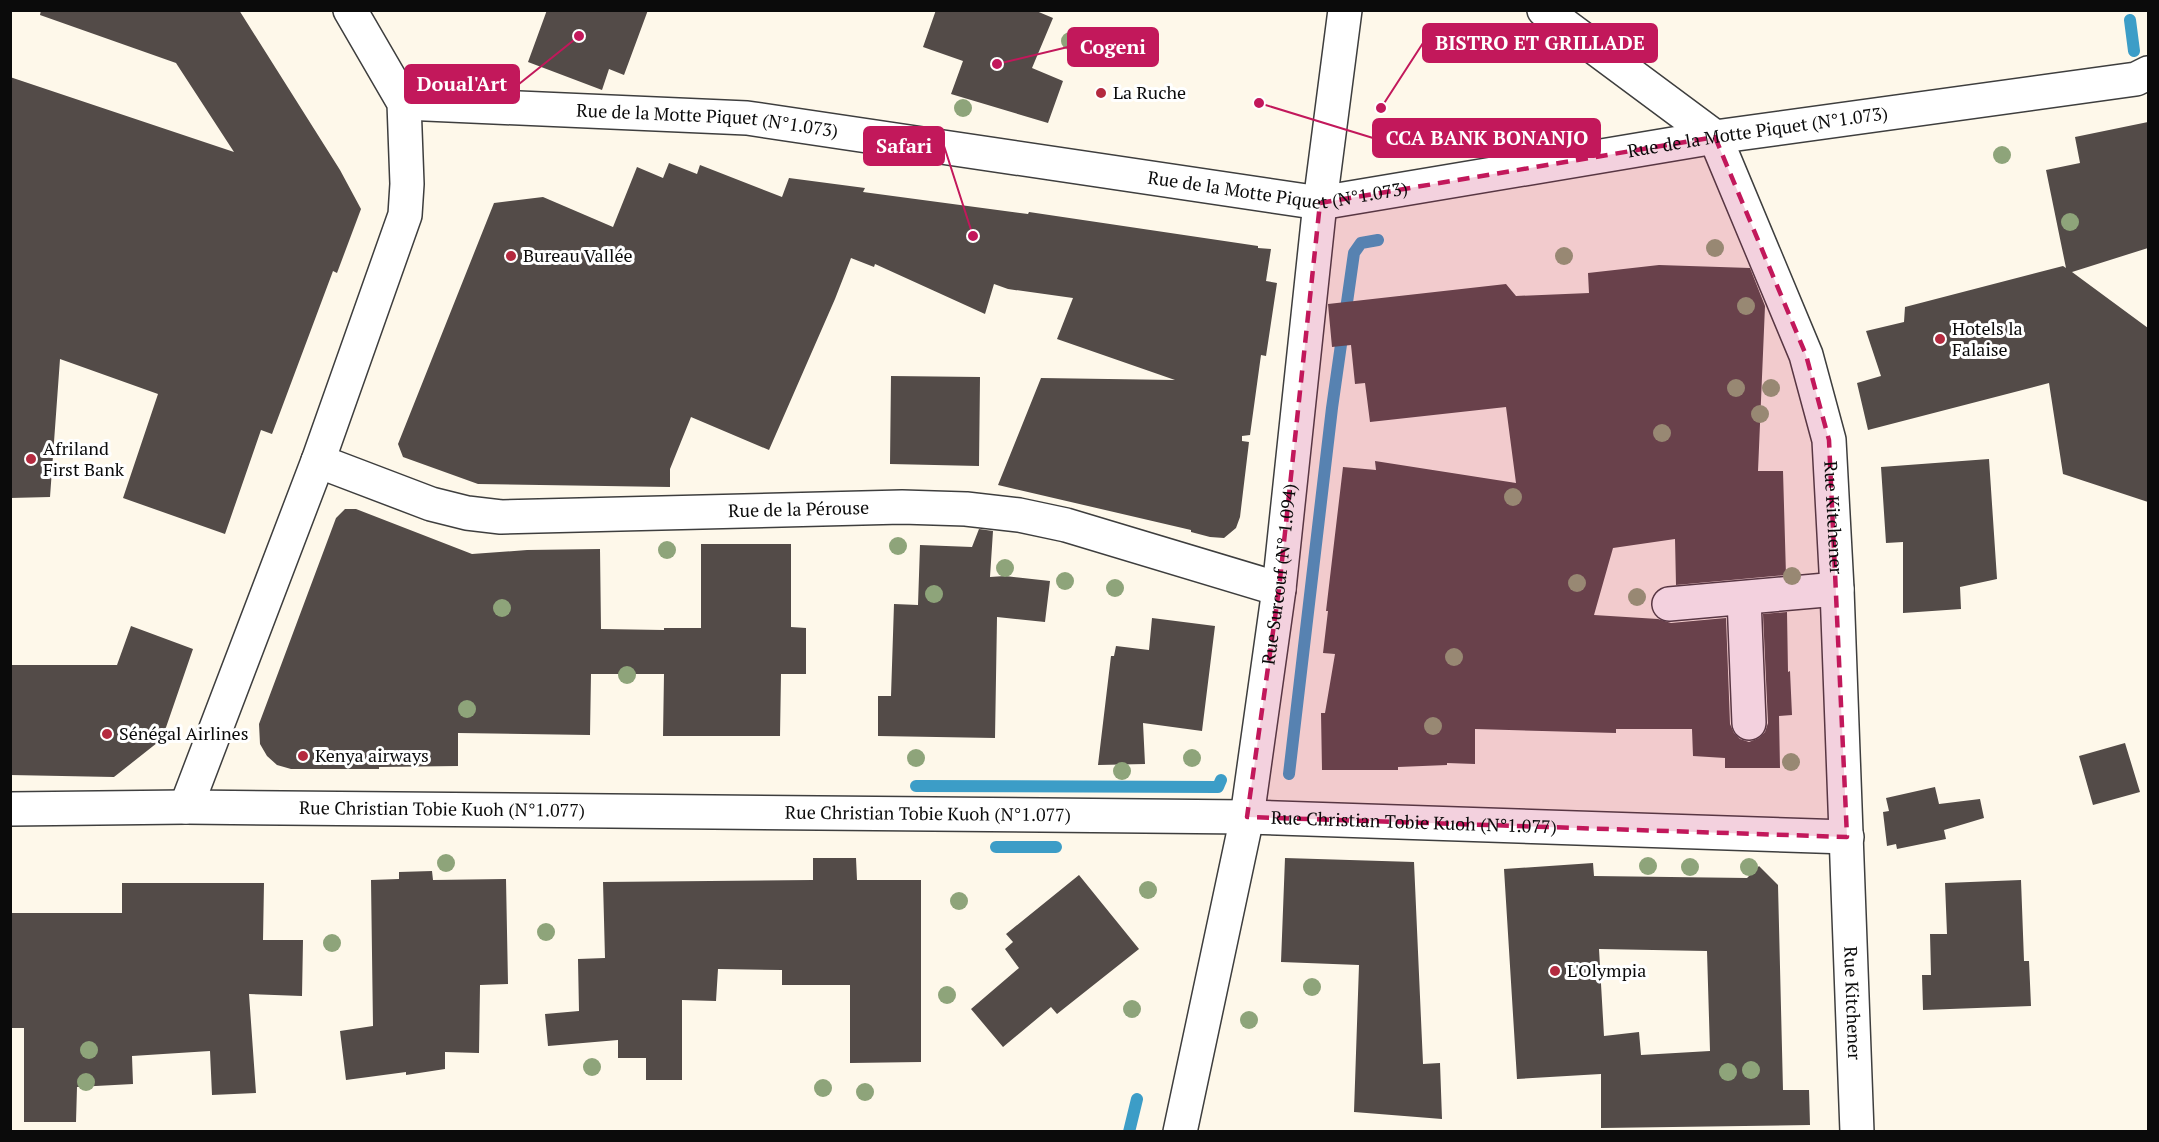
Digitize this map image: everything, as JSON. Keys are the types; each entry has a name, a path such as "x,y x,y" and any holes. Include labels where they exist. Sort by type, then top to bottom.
{"street":[{"path":"186,807 318,461 405,214 407,184 404,103 350,10"},
{"name":"Rue Surcouf (N° 1.094)","path":"1180,1131 1247,817 1279,589 1320,203 1345,10"},
{"path":"1544,10 1715,137"},
{"name":"Rue de la Motte Piquet (N°1.073)","path":"404,103 747,118 1320,203 1715,137 2136,79 2148,73"},
{"name":"Rue Kitchener","path":"1715,137 1806,355 1829,440 1837,589 1857,1131"},
{"name":"Rue de la Pérouse","path":"318,461 431,504 467,513 501,517 902,507 966,509 1019,515 1066,525 1279,589"},
{"path":"1670,604 1837,589"},
{"path":"1744,598 1749,723"},
{"name":"Rue Christian Tobie Kuoh (N°1.077)","path":"10,810 186,807 1247,817 1847,837"}],"highlighted area":[{"path":"1715,137 1806,355 1829,440 1847,837 1247,817 1279,589 1320,203"}],"building":[{"path":"41,10 239,10 340,170 361,209 337,273 333,271 272,434 261,430 225,534 123,498 158,394 60,359 50,497 10,498 10,77 234,152 176,63 40,15"},
{"path":"547,10 648,10 624,75 609,69 602,90 528,62"},
{"path":"936,10 1034,10 1053,18 1032,68 1063,81 1048,123 951,94 963,61 923,47"},
{"path":"2148,122 2148,248 2072,272 2148,328 2148,502 2063,474 2049,383 1868,430 1857,383 1881,376 1866,331 1904,322 1905,307 2063,266 2066,268 2046,170 2080,163 2075,137"},
{"path":"669,163 697,174 700,165 782,197 789,178 865,188 863,192 1028,214 1029,212 1271,249 1266,281 1277,283 1266,356 1261,355 1250,435 1242,436 1242,441 1249,442 1240,517 1236,528 1224,538 1210,537 1191,532 1191,530 998,485 1041,378 1175,380 1057,339 1073,298 1008,289 994,284 985,314 875,264 874,267 851,258 769,450 691,417 670,469 670,487 478,484 403,457 398,444 494,203 543,197 613,227 637,167 663,178"},
{"path":"1659,265 1750,268 1765,306 1758,471 1783,471 1786,575 1676,585 1675,539 1613,548 1594,615 1658,619 1671,623 1726,618 1730,724 1740,739 1749,742 1759,738 1765,732 1768,723 1763,614 1787,612 1788,672 1790,671 1792,715 1779,716 1780,768 1725,768 1725,758 1693,756 1692,729 1616,729 1616,733 1475,729 1475,764 1447,763 1447,765 1398,767 1398,770 1322,770 1321,713 1325,713 1335,654 1323,653 1343,467 1376,470 1375,461 1516,483 1506,407 1370,422 1365,383 1355,384 1351,345 1332,347 1328,304 1506,284 1516,296 1589,293 1588,273"},
{"path":"891,376 980,377 979,466 890,464"},
{"path":"1989,459 1997,579 1960,587 1961,609 1903,613 1903,542 1886,543 1881,467"},
{"path":"345,509 356,509 472,554 527,550 600,549 601,629 701,628 701,544 791,544 791,627 806,628 806,674 781,674 780,736 663,736 664,674 591,674 590,735 458,733 458,766 291,769 277,765 267,756 260,744 259,724 336,518"},
{"path":"979,529 993,531 990,577 1005,576 1050,581 1045,622 997,617 995,738 878,736 878,696 891,696 894,604 918,605 920,545 972,547"},
{"path":"1152,618 1215,626 1202,731 1143,723 1145,764 1098,765 1111,656 1114,656 1116,646 1149,650"},
{"path":"131,626 193,649 162,739 114,777 10,775 10,665 117,665"},
{"path":"2125,743 2140,792 2093,805 2079,756"},
{"path":"1935,787 1939,804 1980,799 1984,818 1944,830 1946,839 1897,849 1896,844 1887,846 1883,812 1889,811 1886,798"},
{"path":"813,858 856,858 857,880 921,880 921,1062 850,1063 850,985 782,985 782,970 718,969 716,1001 682,1000 682,1080 646,1080 646,1058 618,1058 618,1040 548,1046 545,1014 579,1011 578,959 605,958 603,882 813,880"},
{"path":"1285,858 1414,862 1423,1064 1440,1063 1442,1119 1354,1112 1359,965 1281,962"},
{"path":"1593,863 1594,876 1747,878 1759,866 1778,885 1783,1090 1809,1090 1810,1125 1601,1128 1601,1074 1517,1079 1504,869","holes":["1599,949 1707,951 1710,1051 1641,1055 1639,1032 1604,1036"]},
{"path":"432,871 433,880 506,879 508,984 480,985 479,1053 445,1052 445,1069 346,1080 340,1031 373,1026 371,880 399,879 399,872"},
{"path":"1079,875 1139,949 1057,1014 1051,1007 1003,1047 971,1009 1019,968 1005,949 1013,942 1006,934"},
{"path":"2021,880 2024,961 2029,961 2031,1006 1923,1010 1922,975 1931,975 1930,934 1947,934 1945,883"},
{"path":"122,883 264,883 263,940 303,940 302,996 249,994 256,1093 212,1095 210,1051 132,1056 133,1084 77,1087 76,1122 24,1122 24,1028 10,1028 10,913 122,913"}],"waterway":[{"path":"2130,20 2134,51"},
{"path":"1289,774 1332,408 1354,253 1361,243 1378,240"},
{"path":"916,786 1218,787 1221,780"},
{"path":"996,847 1056,847"},
{"path":"1129,1132 1137,1099"}],"place":[{"name":"Doual'Art","path":"579,36"},
{"name":"Cogeni","path":"997,64"},
{"name":"La Ruche","path":"1101,93"},
{"name":"CCA BANK BONANJO","path":"1259,103"},
{"name":"BISTRO ET GRILLADE","path":"1381,108"},
{"name":"Safari","path":"973,236"},
{"name":"Bureau Vallée","path":"511,256"},
{"name":"Hotels la Falaise","path":"1940,339"},
{"name":"Afriland First Bank","path":"31,459"},
{"name":"Sénégal Airlines","path":"107,734"},
{"name":"Kenya airways","path":"303,756"},
{"name":"L'Olympia","path":"1555,971"}]}
